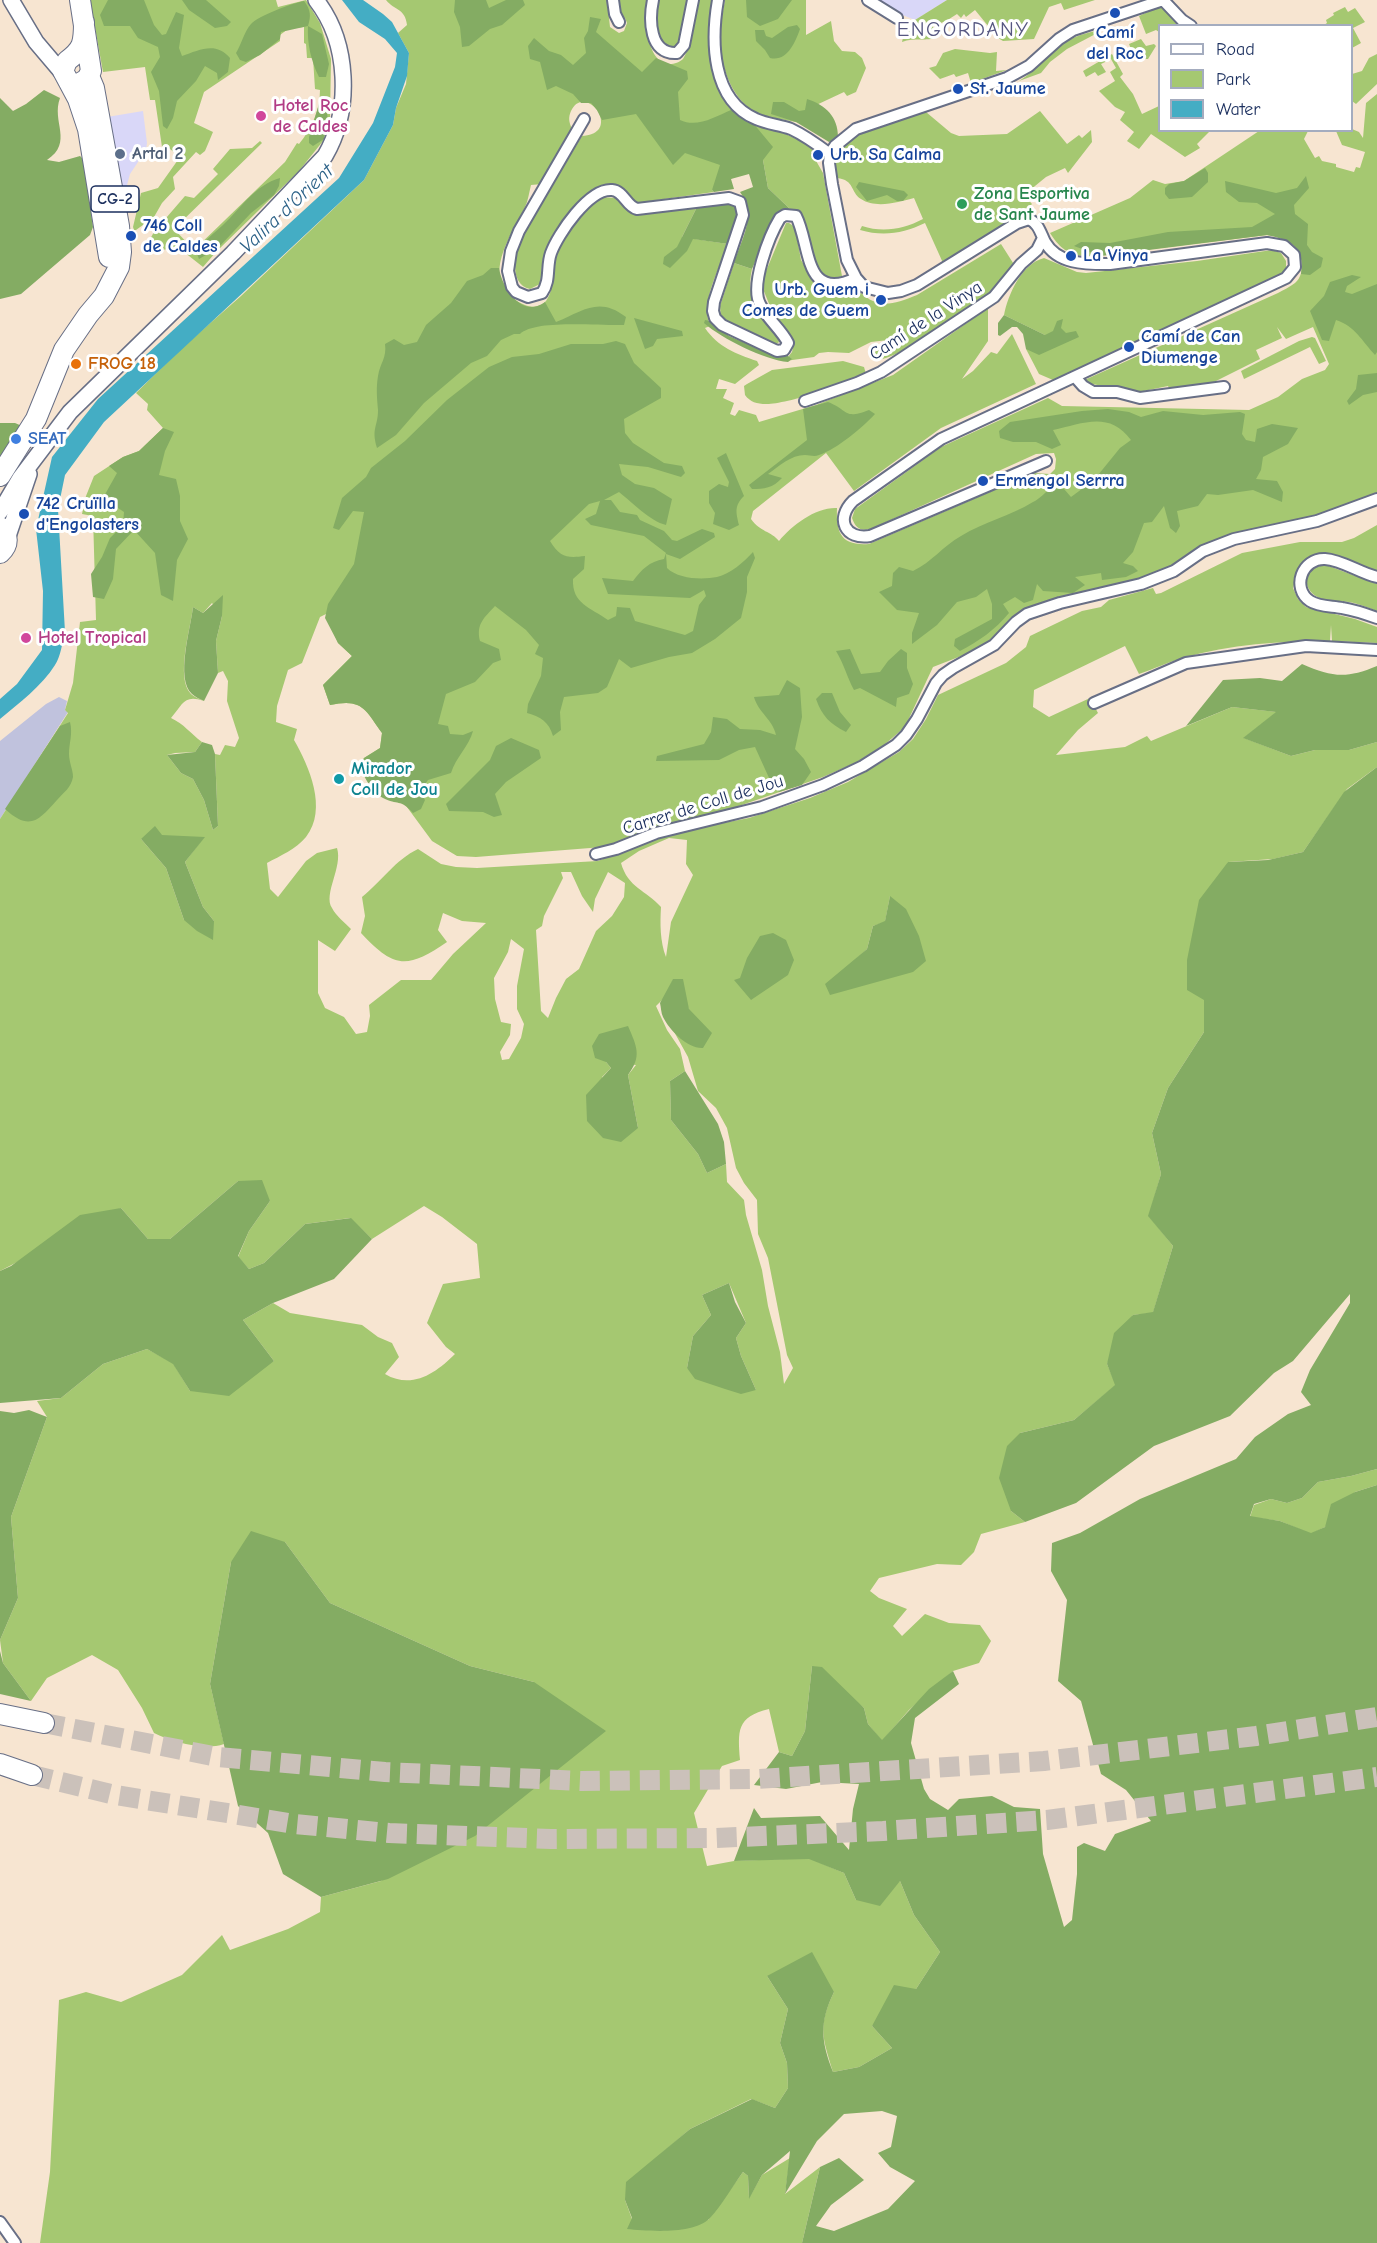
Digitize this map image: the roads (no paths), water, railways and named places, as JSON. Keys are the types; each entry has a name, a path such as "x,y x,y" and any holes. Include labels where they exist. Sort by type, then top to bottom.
{"highway":[{"name":"CG-2","path":"0,476 28,434 64,350 88,315 108,270 109,255 88,129 78,99 76,69 84,22 80,0"},
{"path":"9,1716 44,1723"},
{"path":"0,1764 32,1775"}],"main road":[{"path":"11,0 36,42 51,55 76,69"},
{"path":"0,512 20,478 70,412 233,253 325,156 334,140 339,123 342,98 341,56 338,39 330,21 316,0"},
{"path":"2,540 32,464"}],"street":[{"path":"613,0 613,7 619,22"},
{"path":"654,0 650,17 653,35 660,48 671,54 677,53 684,45 693,0"},
{"path":"718,0 715,21 715,55 719,72 732,99 749,115 806,136 830,154"},
{"path":"868,0 897,18"},
{"path":"1046,461 870,536 855,536 846,529 844,524 843,516 853,501 929,445 1286,278 1295,267 1296,261 1290,250 1284,246 1267,243 1110,264 1088,264 1058,256 1052,252 1038,225 1032,220 1024,219 936,274 901,291 888,293 875,291 863,286 847,260 832,184 830,154 835,146 856,129 1007,78 1029,66 1059,39 1073,30 1163,0 1188,24"},
{"path":"584,118 514,240 508,271 512,287 516,292 528,297 542,293 548,280 548,264 555,245 584,204 600,192 610,190 620,193 628,204 637,209 729,198 740,202 743,215 717,291 713,311 722,325 777,351 784,350 788,343 759,304 756,288 758,276 780,218 785,215 796,216 800,223 809,265 823,281 838,284 856,278"},
{"name":"Camí de la Vinya","path":"805,401 857,383 880,372 994,297 1021,264 1037,250 1043,238"},
{"path":"1075,377 1093,393 1117,392 1140,398 1224,387"},
{"name":"Carrer de Coll de Jou","path":"596,854 616,849 656,832 762,807 823,785 863,766 896,745 906,735 943,675 994,645 1027,614 1060,603 1141,584 1174,571 1203,551 1234,539 1317,521 1377,499"},
{"path":"1377,577 1323,559 1306,565 1300,582 1305,597 1312,602 1354,610 1377,618"},
{"path":"1094,703 1186,663 1306,646 1377,650"},
{"path":"0,2222 15,2243"}],"water":[{"name":"Valira d'Orient","path":"342,0 363,0 383,14 392,22 409,53 407,76 393,125 364,180 104,422 65,475 58,509 65,632 60,654 44,680 0,719 0,699 17,684 42,650 43,591 36,529 52,457 98,399 339,178 373,123 395,67 397,53 385,39 359,22"}],"tunnel":[{"path":"44,1723 218,1757 385,1772 581,1781 758,1779 1044,1761 1256,1736 1377,1717"},
{"path":"32,1775 115,1795 295,1824 389,1833 551,1839 715,1838 883,1831 1047,1820 1377,1777"}],"place":[{"name":"Camí del Roc","path":"1115,13"},
{"name":"St. Jaume","path":"958,89"},
{"name":"Hotel Roc de Caldes","path":"261,116"},
{"name":"Artal 2","path":"120,154"},
{"name":"Urb. Sa Calma","path":"818,155"},
{"name":"Zona Esportiva de Sant Jaume","path":"962,204"},
{"name":"746 Coll de Caldes","path":"131,236"},
{"name":"La Vinya","path":"1071,256"},
{"name":"Urb. Guem i Comes de Guem","path":"881,300"},
{"name":"Camí de Can Diumenge","path":"1129,347"},
{"name":"FROG 18","path":"76,364"},
{"name":"SEAT","path":"16,439"},
{"name":"Ermengol Serrra","path":"983,481"},
{"name":"742 Cruïlla d'Engolasters","path":"24,514"},
{"name":"Hotel Tropical","path":"26,638"},
{"name":"Mirador Coll de Jou","path":"339,779"}],"district":[{"name":"ENGORDANY","path":"963,30"}]}
